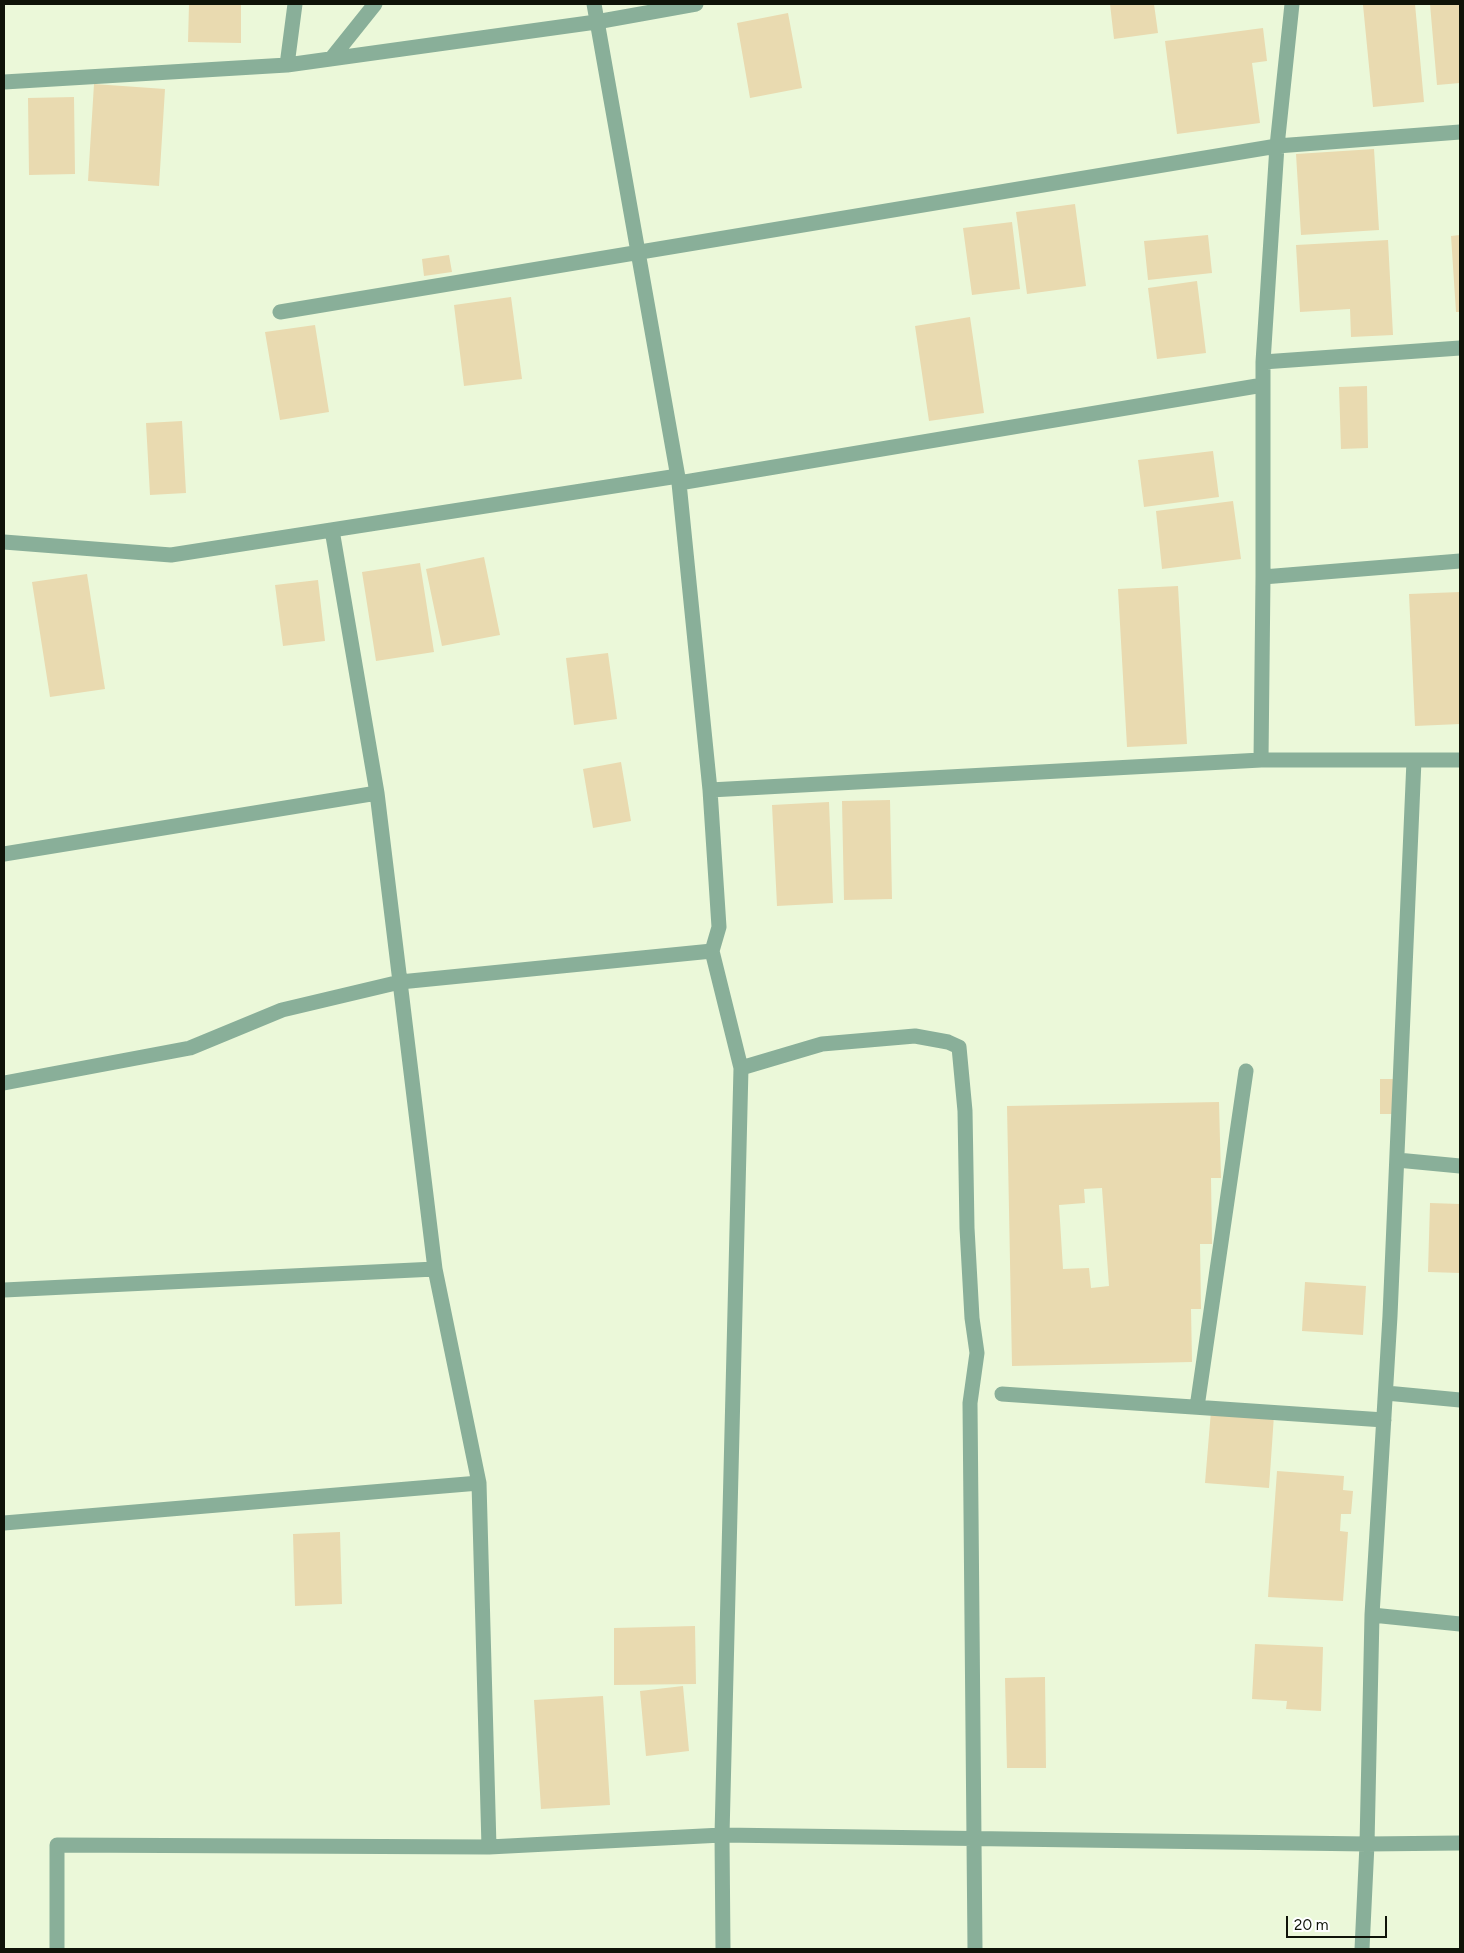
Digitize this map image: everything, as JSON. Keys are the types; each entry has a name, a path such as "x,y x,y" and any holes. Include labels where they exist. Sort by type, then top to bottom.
{"street":[{"path":"287,65 295,4"},
{"path":"331,59 375,4"},
{"path":"594,4 679,479 710,790 719,927 712,951 741,1068 722,1835 723,1949"},
{"path":"4,82 287,65 596,22 696,4"},
{"path":"1261,760 1263,362 1277,146 1292,4"},
{"path":"280,312 638,250 1277,146 1460,132"},
{"path":"1263,362 1460,348"},
{"path":"4,542 171,555 679,479 1263,384"},
{"path":"332,530 377,793 435,1269 478,1483 489,1848"},
{"path":"1263,577 1460,561"},
{"path":"710,790 1261,760 1460,760"},
{"path":"1362,1949 1367,1844 1372,1615 1386,1393 1414,760"},
{"path":"4,854 377,793"},
{"path":"4,1083 190,1048 282,1010 400,982 712,951"},
{"path":"741,1068 822,1044 915,1036 948,1042 959,1047 965,1111 966,1228 972,1318 978,1352 970,1403 975,1949"},
{"path":"1197,1407 1246,1071"},
{"path":"1397,1160 1460,1166"},
{"path":"4,1290 435,1269"},
{"path":"1386,1393 1460,1400"},
{"path":"1002,1394 1384,1420"},
{"path":"4,1523 478,1483"},
{"path":"1372,1615 1460,1624"},
{"path":"57,1949 57,1845 489,1848 722,1835 1367,1844 1460,1842"}],"building":[{"path":"189,4 241,4 241,43 188,42"},
{"path":"1110,4 1154,4 1158,33 1114,39"},
{"path":"1415,4 1424,102 1373,107 1363,5"},
{"path":"1430,4 1460,4 1460,83 1437,85"},
{"path":"788,13 802,88 750,98 737,23"},
{"path":"1263,28 1267,61 1252,63 1260,123 1177,134 1165,41"},
{"path":"94,84 165,89 159,186 88,181"},
{"path":"74,97 75,174 29,175 28,98"},
{"path":"1374,149 1379,230 1301,235 1296,154"},
{"path":"1075,204 1086,286 1027,294 1016,212"},
{"path":"1012,222 1020,289 972,295 963,228"},
{"path":"1208,235 1212,273 1148,280 1144,241"},
{"path":"1460,235 1460,312 1456,312 1451,236"},
{"path":"1388,240 1393,335 1351,337 1350,309 1300,312 1296,245"},
{"path":"449,255 452,272 424,276 422,259"},
{"path":"1197,281 1206,353 1157,359 1148,288"},
{"path":"511,297 522,379 464,386 454,305"},
{"path":"970,317 984,413 929,421 915,326"},
{"path":"315,325 329,412 280,420 265,332"},
{"path":"1367,386 1368,448 1341,449 1339,387"},
{"path":"182,421 186,493 150,495 146,423"},
{"path":"1213,451 1219,497 1144,507 1138,460"},
{"path":"1233,501 1241,559 1162,569 1156,511"},
{"path":"484,557 500,635 442,646 426,569"},
{"path":"420,563 434,652 376,661 362,572"},
{"path":"87,574 105,689 50,697 32,582"},
{"path":"318,580 325,641 283,646 275,585"},
{"path":"1178,586 1187,744 1127,747 1118,589"},
{"path":"1460,592 1460,724 1415,726 1409,594"},
{"path":"608,653 617,719 574,725 566,658"},
{"path":"621,762 631,821 593,828 583,769"},
{"path":"890,800 892,899 844,900 842,801"},
{"path":"829,802 833,903 777,906 772,805"},
{"path":"1380,1079 1397,1079 1398,1114 1380,1114"},
{"path":"1219,1102 1221,1178 1211,1178 1212,1244 1200,1244 1201,1309 1191,1309 1192,1362 1012,1366 1007,1106","holes":["1102,1188 1109,1286 1091,1288 1089,1268 1063,1269 1059,1205 1085,1203 1084,1189"]},
{"path":"1430,1203 1460,1204 1460,1273 1428,1272"},
{"path":"1305,1282 1366,1286 1363,1335 1302,1331"},
{"path":"1211,1411 1274,1415 1269,1488 1205,1483"},
{"path":"1277,1471 1344,1476 1343,1490 1353,1491 1351,1514 1341,1514 1340,1531 1348,1532 1343,1601 1268,1597"},
{"path":"340,1532 342,1604 295,1606 293,1534"},
{"path":"695,1626 696,1684 614,1685 614,1628"},
{"path":"1255,1644 1323,1647 1321,1711 1286,1709 1287,1701 1252,1699"},
{"path":"1045,1677 1046,1768 1007,1768 1005,1678"},
{"path":"683,1686 689,1751 646,1756 640,1691"},
{"path":"603,1696 610,1805 541,1809 534,1700"}]}
